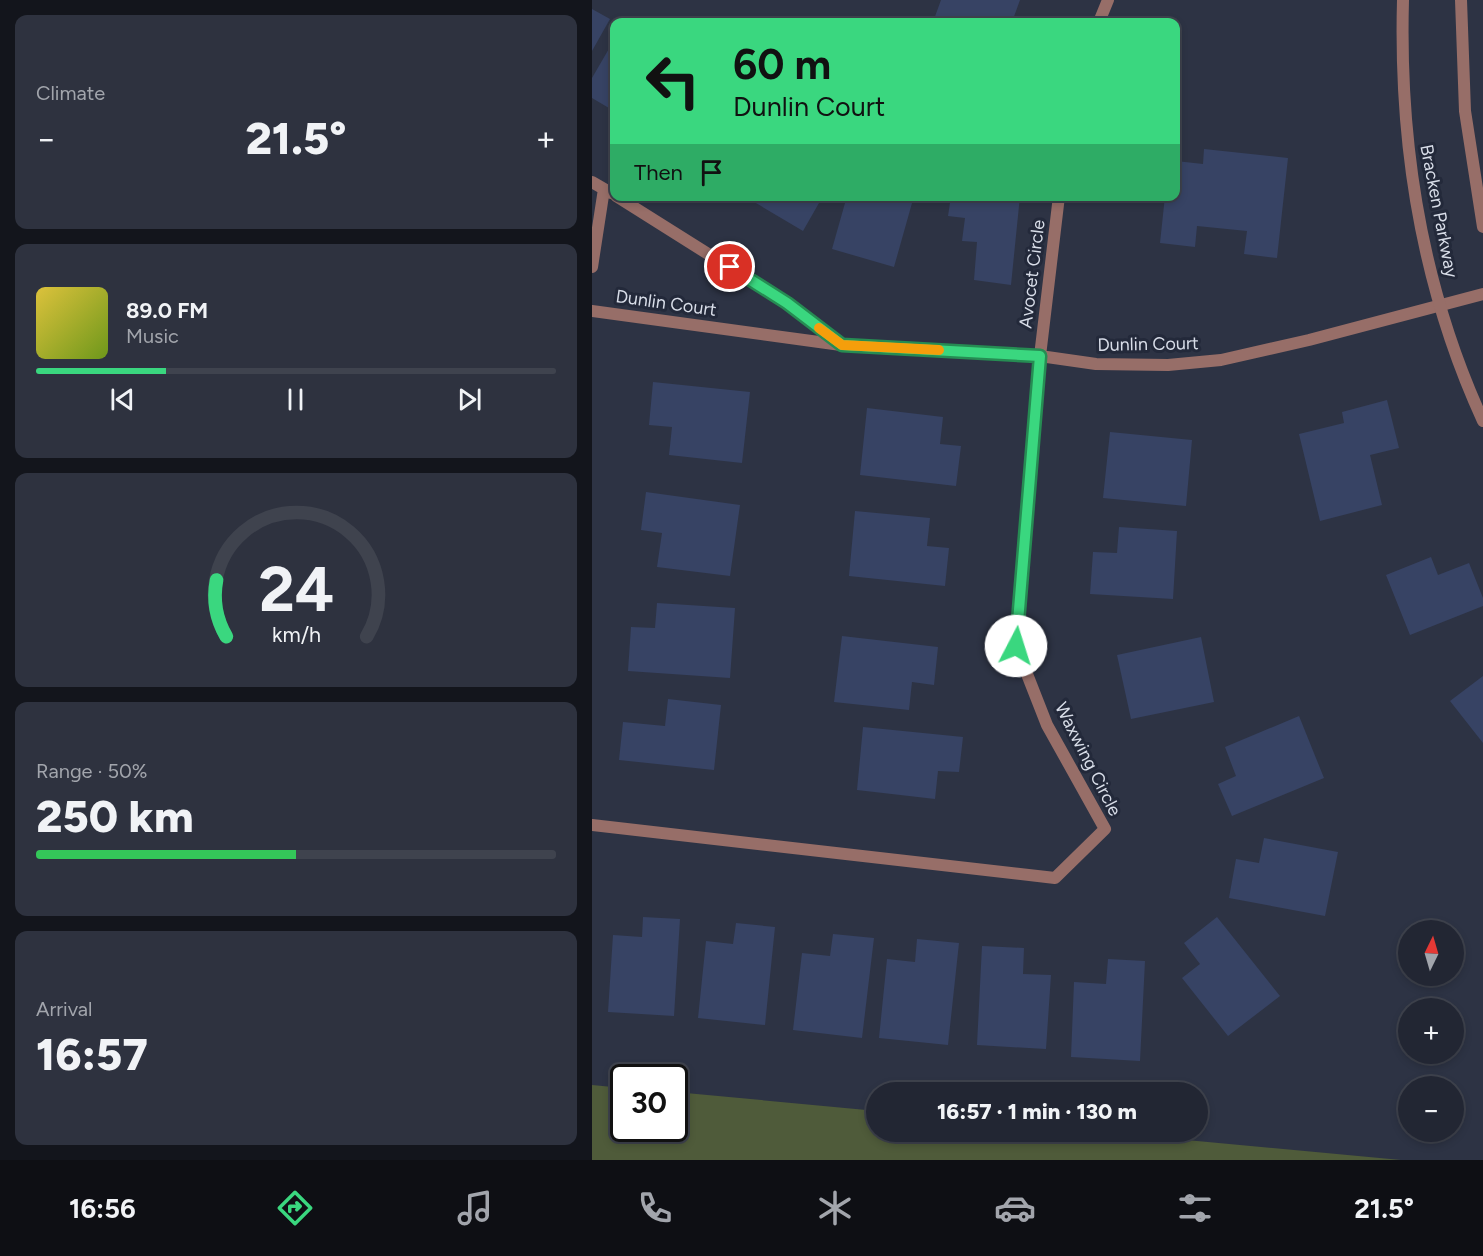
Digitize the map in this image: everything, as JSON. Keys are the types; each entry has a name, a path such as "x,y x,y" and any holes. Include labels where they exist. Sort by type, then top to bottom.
{"street":[{"path":"1101,18 1108,0"},
{"name":"Bracken Parkway","path":"1403,0 1402,85 1407,144 1416,206 1439,306 1483,421"},
{"path":"1461,0 1465,111 1483,227"},
{"path":"592,182 610,193"},
{"path":"592,267 610,198"},
{"path":"622,201 787,303 842,345"},
{"name":"Avocet Circle","path":"1040,356 1058,201"},
{"name":"Dunlin Court","path":"592,311 842,345 1040,356 1096,364 1168,365 1221,360 1309,340 1483,294"},
{"name":"Waxwing Circle","path":"592,825 1055,878 1105,829 1047,725 1016,646 1040,356"}],"green space":[{"path":"592,1085 610,1087 610,1142 688,1142 688,1093 866,1110 866,1142 1208,1142 1401,1160 592,1160"}],"building":[{"path":"941,0 1020,0 1013,18 934,18"},
{"path":"592,9 610,19 592,51"},
{"path":"610,47 610,109 592,98 592,78"},
{"path":"1204,149 1288,158 1277,258 1244,254 1247,231 1197,226 1195,247 1160,243 1164,201 1180,201 1180,161 1203,164"},
{"path":"752,201 820,201 803,231"},
{"path":"846,201 913,201 894,267 832,249"},
{"path":"950,201 1019,201 1011,285 974,280 977,242 962,241 965,218 948,216"},
{"path":"653,382 750,392 742,463 669,455 672,427 649,425"},
{"path":"1387,400 1399,448 1370,455 1382,505 1320,521 1299,434 1344,423 1342,412"},
{"path":"867,408 943,417 940,444 961,446 956,486 860,475"},
{"path":"1110,432 1192,440 1186,506 1103,498"},
{"path":"646,492 740,505 730,576 657,567 662,533 641,530"},
{"path":"855,511 930,518 927,546 949,548 945,586 849,576"},
{"path":"1119,527 1177,531 1173,599 1090,594 1093,552 1117,553"},
{"path":"1431,557 1438,575 1469,563 1483,598 1483,606 1410,635 1386,575"},
{"path":"657,603 735,608 730,678 628,671 631,627 655,628"},
{"path":"842,636 938,647 934,685 912,682 909,710 834,702"},
{"path":"1201,637 1214,702 1131,719 1117,655"},
{"path":"1483,676 1483,743 1450,701"},
{"path":"668,699 721,705 714,770 619,760 623,722 665,726"},
{"path":"1299,716 1324,778 1232,816 1218,784 1236,776 1225,747"},
{"path":"863,727 963,737 959,772 938,771 935,799 857,790"},
{"path":"1264,838 1338,852 1325,916 1229,898 1236,859 1259,863"},
{"path":"643,917 680,919 674,1016 608,1012 613,935 642,937"},
{"path":"1217,917 1280,996 1228,1036 1182,978 1200,964 1184,943"},
{"path":"736,923 775,927 765,1025 698,1018 706,941 733,944"},
{"path":"833,934 874,938 862,1038 793,1030 802,953 830,956"},
{"path":"917,939 959,943 948,1045 879,1038 887,959 915,962"},
{"path":"982,946 1024,948 1023,974 1051,975 1046,1049 977,1045"},
{"path":"1108,959 1145,961 1140,1061 1071,1057 1074,982 1106,984"}],"slow traffic":[{"path":"819,328 842,345 939,350"}],"route":[{"path":"730,267 787,303 842,345 1040,356 1016,646"}]}
